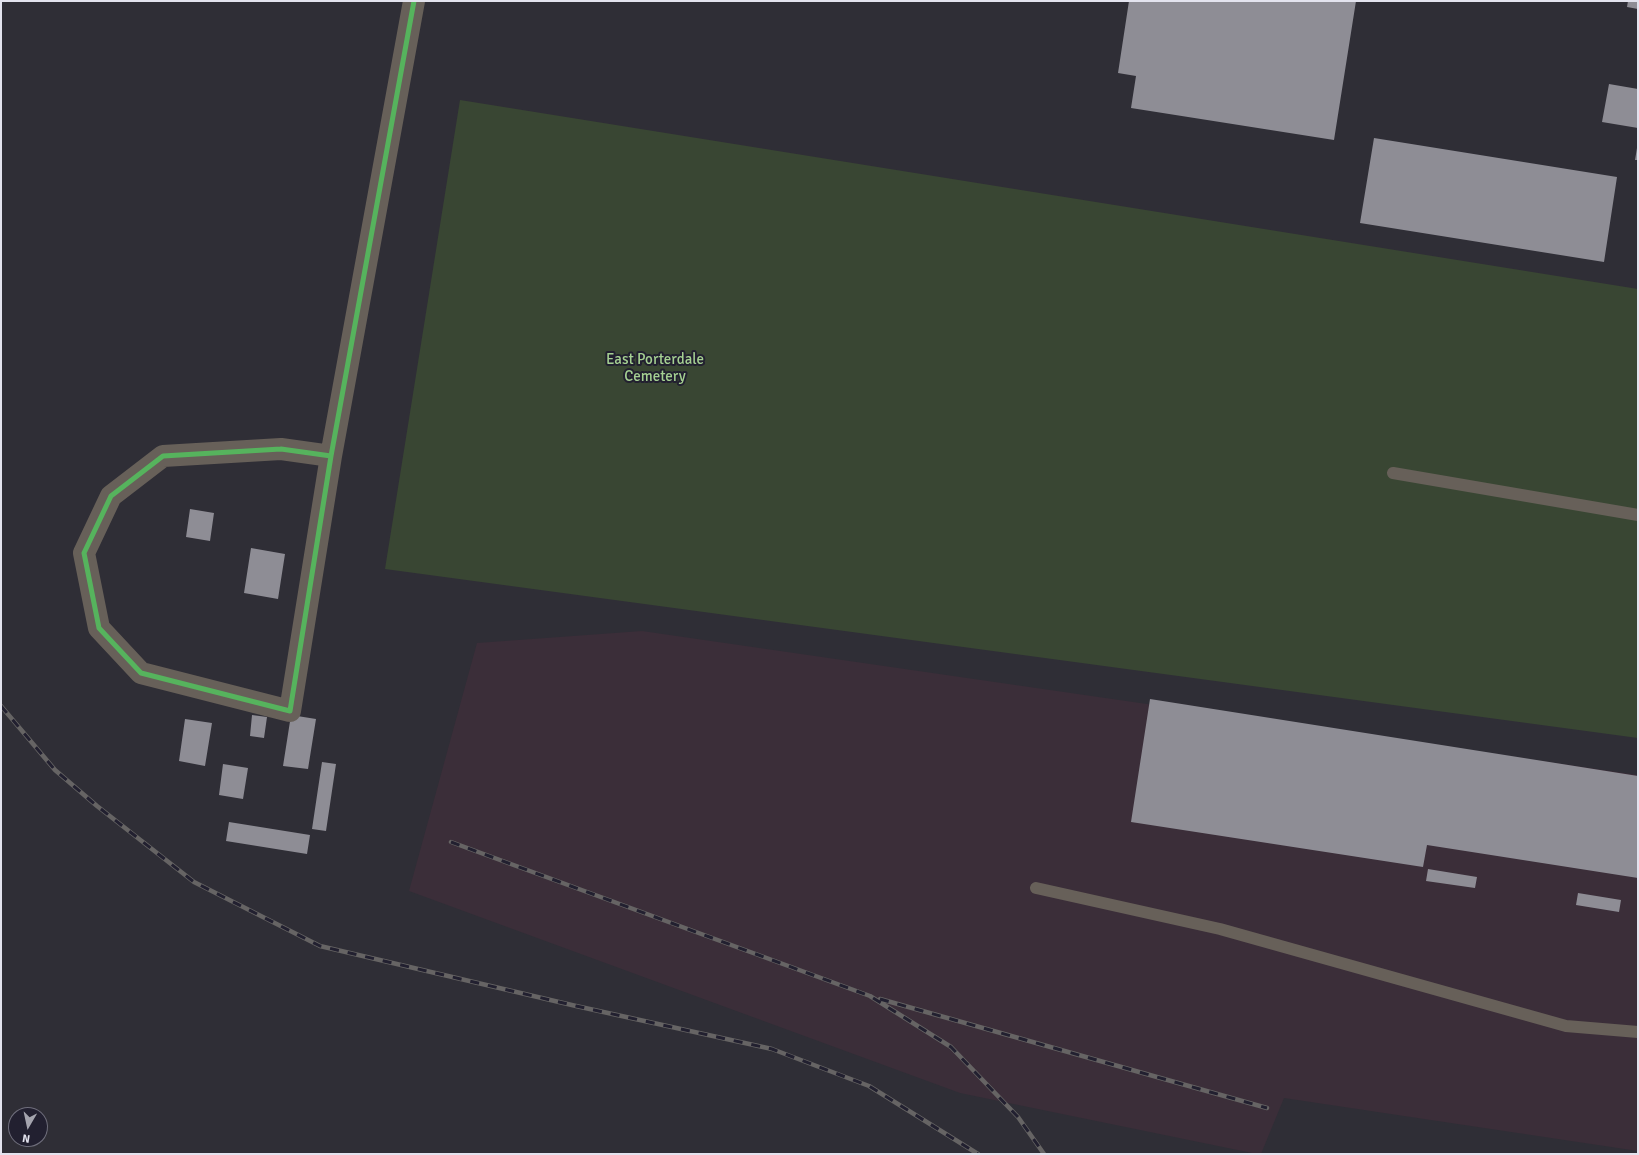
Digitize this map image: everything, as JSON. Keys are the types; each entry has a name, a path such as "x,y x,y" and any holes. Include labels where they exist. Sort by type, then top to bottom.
{"street":[{"path":"331,456 281,449 163,456 111,496 84,553 99,628 140,673 290,711 331,456 414,1"}],"lane":[{"path":"1393,473 1638,515"},
{"path":"1036,888 1220,929 1566,1026 1638,1032"}],"shaded area":[{"path":"642,631 1638,775 1638,1151 1284,1098 1261,1154 1257,1154 960,1093 409,891 477,643"}],"green space":[{"name":"East Porterdale Cemetery","path":"460,100 1638,289 1638,738 385,569"}],"building":[{"path":"1129,1 1356,1 1334,140 1131,108 1136,76 1118,73"},
{"path":"1628,1 1638,1 1638,9 1627,7"},
{"path":"1609,84 1638,89 1638,128 1602,122"},
{"path":"1374,138 1617,177 1604,262 1360,223"},
{"path":"1637,148 1638,160 1635,160"},
{"path":"190,509 214,513 210,541 186,537"},
{"path":"251,548 285,554 278,599 244,593"},
{"path":"1150,699 1638,776 1638,878 1427,845 1423,867 1131,822"},
{"path":"252,715 267,717 264,738 250,736"},
{"path":"291,715 316,719 308,769 283,766"},
{"path":"185,719 212,723 205,766 179,761"},
{"path":"322,762 336,764 326,831 312,829"},
{"path":"223,764 248,768 243,799 219,795"},
{"path":"229,822 310,835 307,854 226,841"},
{"path":"1428,869 1477,877 1475,888 1426,881"},
{"path":"1578,893 1621,900 1619,912 1576,905"}],"railway":[{"path":"1,706 55,770 97,806 194,882 320,946 576,1006 772,1049 869,1086 978,1154"},
{"path":"451,842 870,996 951,1047 1018,1117 1044,1154"},
{"path":"880,999 1267,1108"}],"cycle path":[{"path":"331,456 414,1"},
{"path":"281,449 331,456 290,711 141,673 99,628 84,553 111,496 163,456 281,449"}]}
